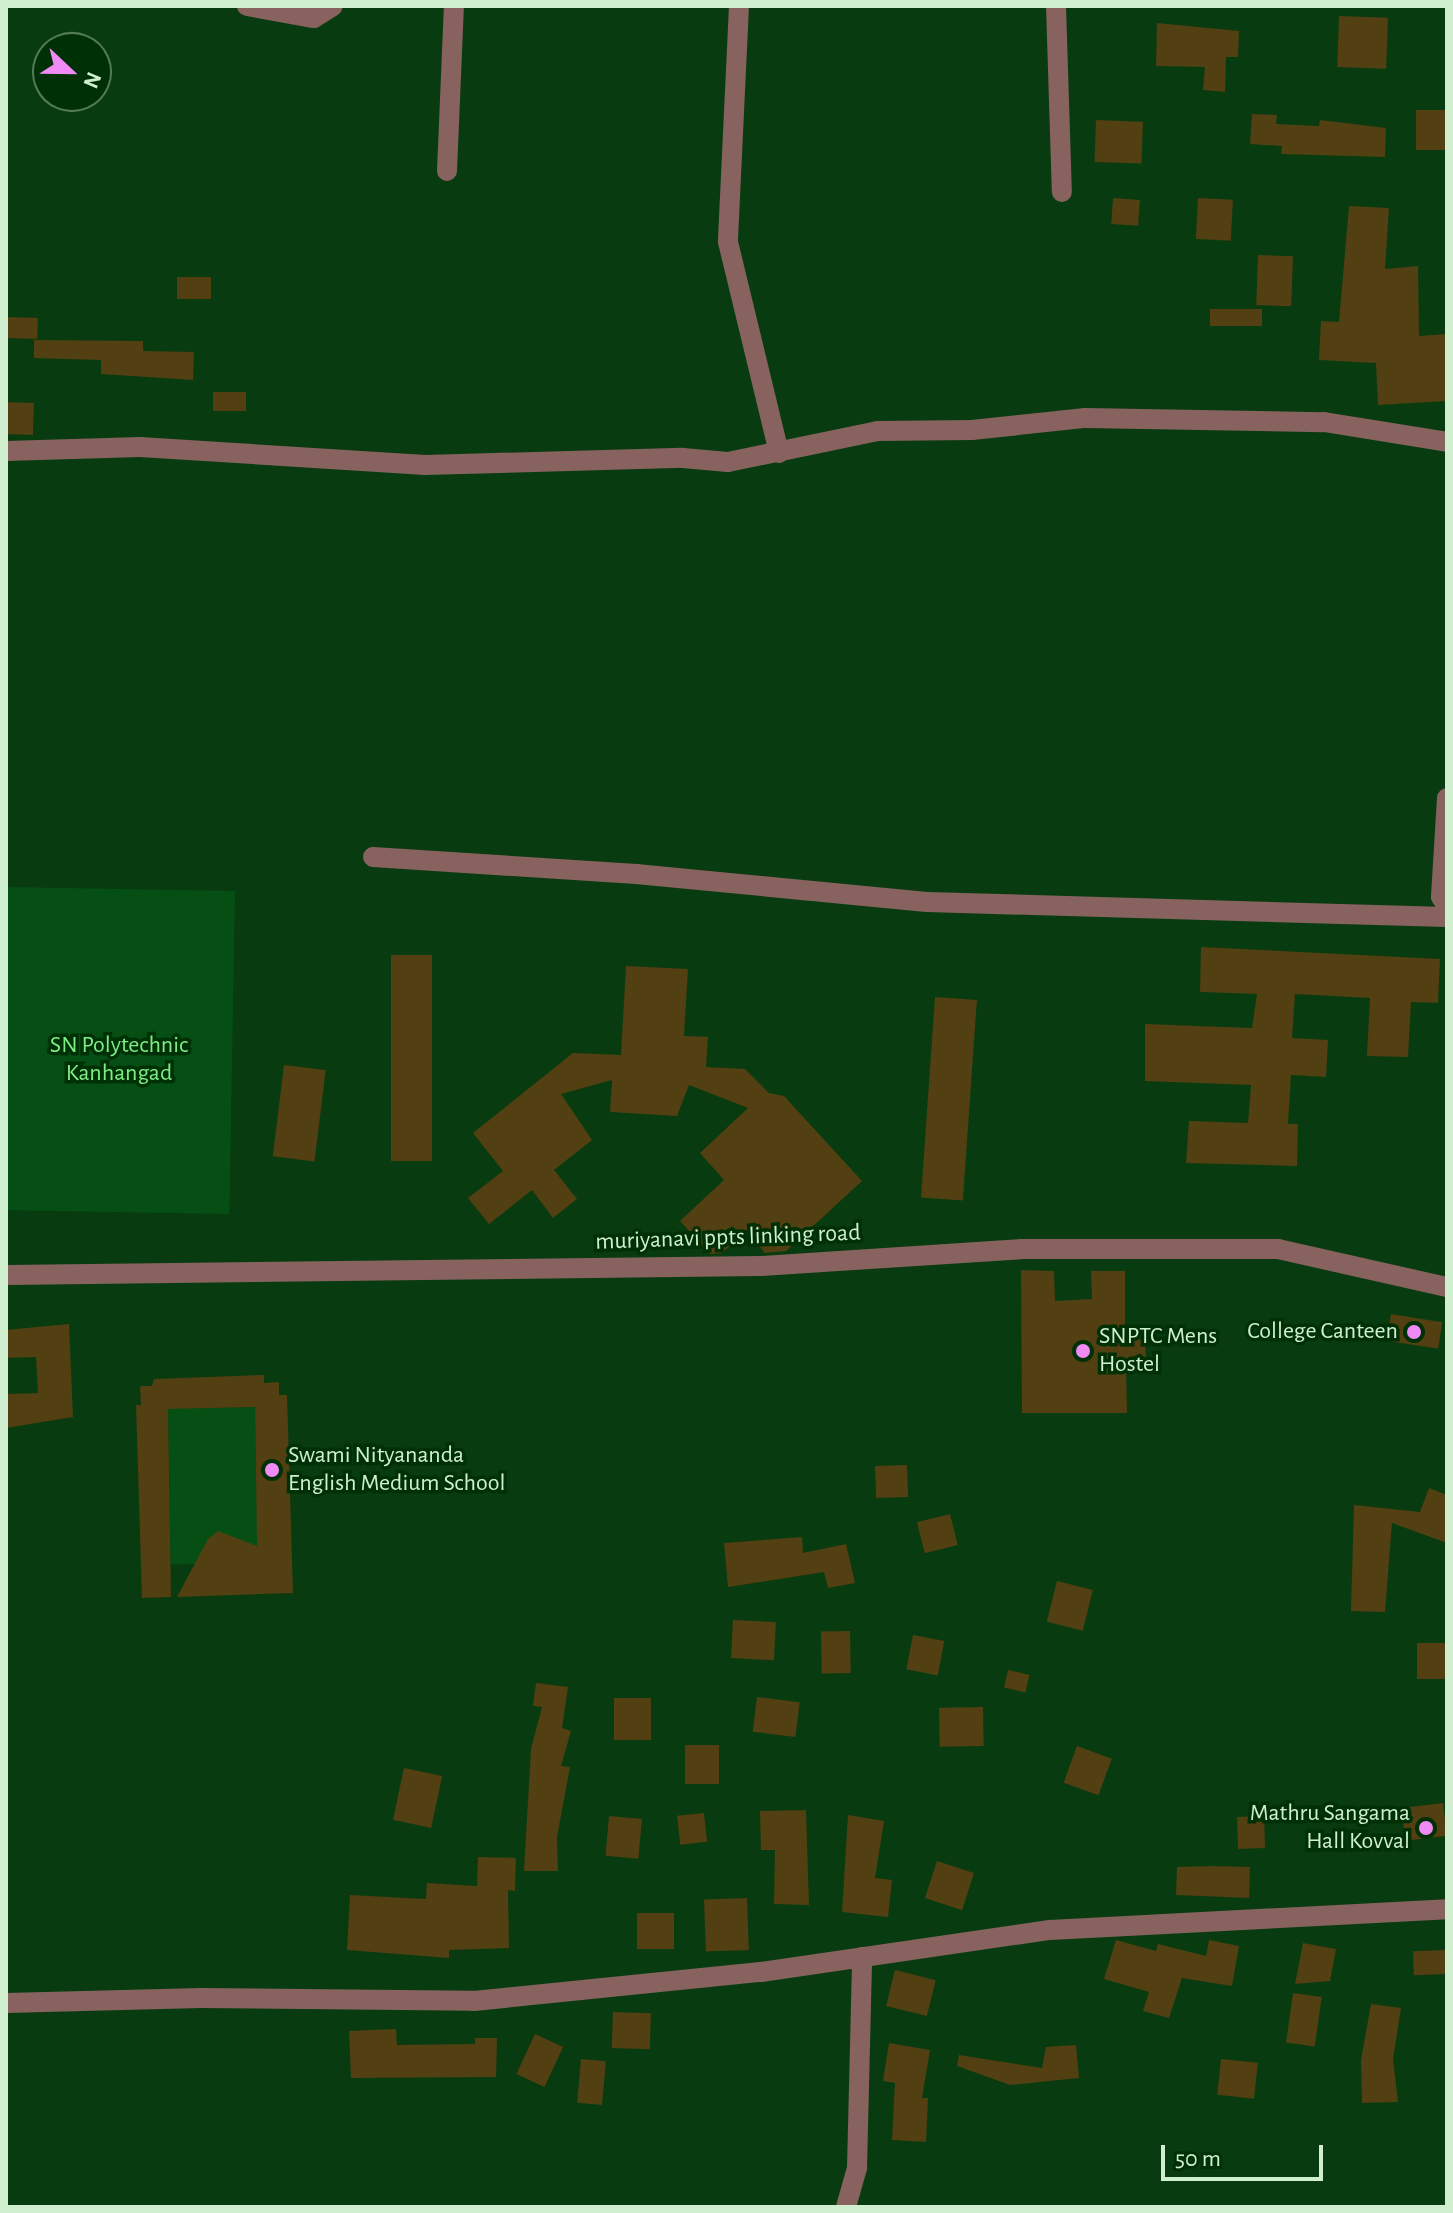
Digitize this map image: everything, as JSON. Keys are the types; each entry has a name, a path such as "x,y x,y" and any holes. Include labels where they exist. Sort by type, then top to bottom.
{"street":[{"path":"247,6 314,18 333,6"},
{"path":"447,171 454,6"},
{"path":"739,6 728,242 779,453"},
{"path":"1056,6 1062,192"},
{"path":"6,451 140,447 425,465 683,458 728,462 779,453 833,437 878,431 972,430 1085,418 1324,422 1447,442"},
{"path":"1447,798 1441,897 1447,906"},
{"path":"373,857 636,874 927,902 1447,917"},
{"name":"muriyanavi ppts linking road","path":"6,1275 745,1267 1021,1249 1278,1249 1447,1287"},
{"path":"6,2003 201,1998 474,2001 862,1957 1050,1930 1447,1909"},
{"path":"846,2207 857,2168 862,1957"}],"green space":[{"name":"SN Polytechnic Kanhangad","path":"6,887 235,891 229,1214 6,1210"},
{"path":"255,1407 258,1563 171,1564 168,1409"}],"building":[{"path":"1339,16 1388,18 1386,69 1337,67"},
{"path":"1157,23 1239,31 1238,57 1226,57 1225,92 1203,90 1205,67 1156,66"},
{"path":"1416,110 1447,110 1447,150 1416,150"},
{"path":"1252,114 1277,115 1276,124 1319,126 1320,120 1386,128 1385,157 1281,154 1282,146 1250,144"},
{"path":"1096,120 1143,122 1142,164 1095,162"},
{"path":"1113,198 1140,200 1138,226 1111,224"},
{"path":"1198,198 1233,200 1231,241 1196,239"},
{"path":"1349,206 1389,208 1385,269 1418,266 1419,336 1447,334 1447,401 1378,405 1376,363 1319,360 1321,321 1339,322"},
{"path":"1258,255 1293,256 1291,306 1256,305"},
{"path":"177,277 211,277 211,299 177,299"},
{"path":"1210,309 1262,309 1262,326 1210,326"},
{"path":"6,317 38,318 37,339 6,338"},
{"path":"34,340 143,341 143,351 194,352 193,380 101,374 101,360 34,358"},
{"path":"213,392 246,392 246,411 213,411"},
{"path":"6,402 34,403 33,435 6,434"},
{"path":"1201,947 1440,959 1438,1003 1411,1002 1408,1057 1367,1056 1370,998 1295,994 1292,1038 1328,1040 1326,1077 1291,1075 1288,1124 1298,1124 1297,1166 1186,1163 1189,1121 1248,1123 1251,1085 1145,1081 1145,1024 1252,1028 1257,994 1200,992"},
{"path":"391,955 432,955 432,1161 391,1161"},
{"path":"626,966 688,969 684,1036 708,1037 706,1067 745,1069 769,1093 784,1096 862,1181 786,1251 765,1253 746,1231 722,1253 710,1254 680,1221 724,1180 700,1153 748,1108 689,1085 677,1116 610,1112 612,1080 561,1094 592,1140 554,1170 577,1199 553,1218 532,1190 489,1224 468,1198 503,1171 473,1133 573,1053 621,1055"},
{"path":"935,997 977,1000 963,1200 921,1198"},
{"path":"284,1065 326,1070 314,1161 273,1156"},
{"name":"SNPTC Mens Hostel","path":"1021,1270 1054,1271 1055,1301 1092,1299 1091,1271 1125,1271 1125,1341 1145,1339 1146,1361 1126,1363 1127,1413 1022,1413"},
{"name":"College Canteen","path":"1391,1314 1442,1322 1438,1349 1387,1341"},
{"path":"69,1324 73,1417 6,1428 6,1394 38,1393 36,1357 6,1358 6,1330"},
{"name":"Swami Nityananda English Medium School","path":"264,1375 264,1383 279,1382 279,1395 287,1395 293,1593 177,1597 208,1539 218,1531 257,1546 255,1407 168,1409 171,1597 142,1598 136,1405 141,1405 140,1386 152,1386 154,1379"},
{"path":"907,1465 908,1497 876,1498 875,1466"},
{"path":"1429,1488 1447,1495 1447,1543 1392,1523 1385,1612 1351,1611 1354,1505 1420,1512"},
{"path":"950,1514 958,1545 925,1553 917,1522"},
{"path":"802,1537 803,1553 846,1544 855,1583 828,1588 824,1572 728,1587 724,1543"},
{"path":"1057,1581 1093,1590 1083,1631 1047,1622"},
{"path":"733,1620 776,1622 774,1660 731,1658"},
{"path":"850,1631 851,1673 822,1673 821,1632"},
{"path":"913,1635 944,1641 938,1675 906,1669"},
{"path":"1417,1643 1447,1643 1447,1679 1417,1679"},
{"path":"1008,1670 1029,1675 1025,1692 1004,1688"},
{"path":"536,1683 568,1687 562,1728 571,1731 561,1766 570,1767 557,1837 558,1871 524,1871 531,1749 542,1707 533,1706"},
{"path":"757,1697 800,1702 795,1737 753,1732"},
{"path":"614,1698 651,1698 651,1740 614,1740"},
{"path":"983,1707 984,1746 940,1747 939,1708"},
{"path":"685,1745 719,1745 719,1784 685,1784"},
{"path":"1077,1746 1112,1759 1098,1795 1064,1783"},
{"path":"404,1768 442,1776 431,1828 393,1820"},
{"name":"Mathru Sangama Hall Kovval","path":"1443,1803 1447,1836 1405,1841 1401,1808"},
{"path":"806,1810 809,1905 774,1904 775,1850 761,1850 760,1811"},
{"path":"704,1813 707,1842 680,1845 677,1816"},
{"path":"848,1815 884,1821 875,1878 892,1880 888,1917 842,1912"},
{"path":"609,1816 642,1819 638,1859 606,1856"},
{"path":"1264,1816 1265,1848 1238,1849 1237,1817"},
{"path":"478,1857 516,1858 515,1891 508,1890 509,1948 449,1950 449,1958 347,1950 350,1895 426,1899 427,1883 477,1886"},
{"path":"937,1861 974,1873 962,1910 925,1898"},
{"path":"1177,1867 1250,1867 1249,1898 1176,1895"},
{"path":"747,1898 749,1950 706,1951 704,1900"},
{"path":"637,1913 674,1913 674,1949 637,1949"},
{"path":"1116,1940 1156,1951 1158,1944 1206,1956 1209,1940 1239,1946 1232,1986 1182,1978 1169,2018 1143,2011 1149,1992 1104,1979"},
{"path":"1303,1943 1336,1949 1330,1981 1295,1984"},
{"path":"1446,1950 1447,1974 1414,1975 1413,1951"},
{"path":"895,1970 936,1980 927,2016 886,2006"},
{"path":"1293,1993 1322,1997 1315,2047 1286,2043"},
{"path":"1371,2004 1401,2008 1393,2059 1398,2102 1362,2103 1361,2060"},
{"path":"613,2012 651,2013 650,2049 612,2048"},
{"path":"396,2029 397,2045 475,2044 475,2038 497,2038 496,2077 351,2078 349,2031"},
{"path":"535,2034 563,2047 545,2087 516,2074"},
{"path":"889,2043 930,2050 922,2098 928,2098 926,2142 892,2140 895,2083 883,2081"},
{"path":"1076,2045 1079,2078 1010,2085 957,2066 959,2055 1042,2068 1046,2047"},
{"path":"581,2059 606,2061 602,2105 577,2103"},
{"path":"1221,2059 1258,2063 1254,2099 1217,2095"}],"place":[{"name":"College Canteen","path":"1414,1332"},
{"name":"SNPTC Mens Hostel","path":"1083,1351"},
{"name":"Swami Nityananda English Medium School","path":"272,1470"},
{"name":"Mathru Sangama Hall Kovval","path":"1426,1828"}]}
